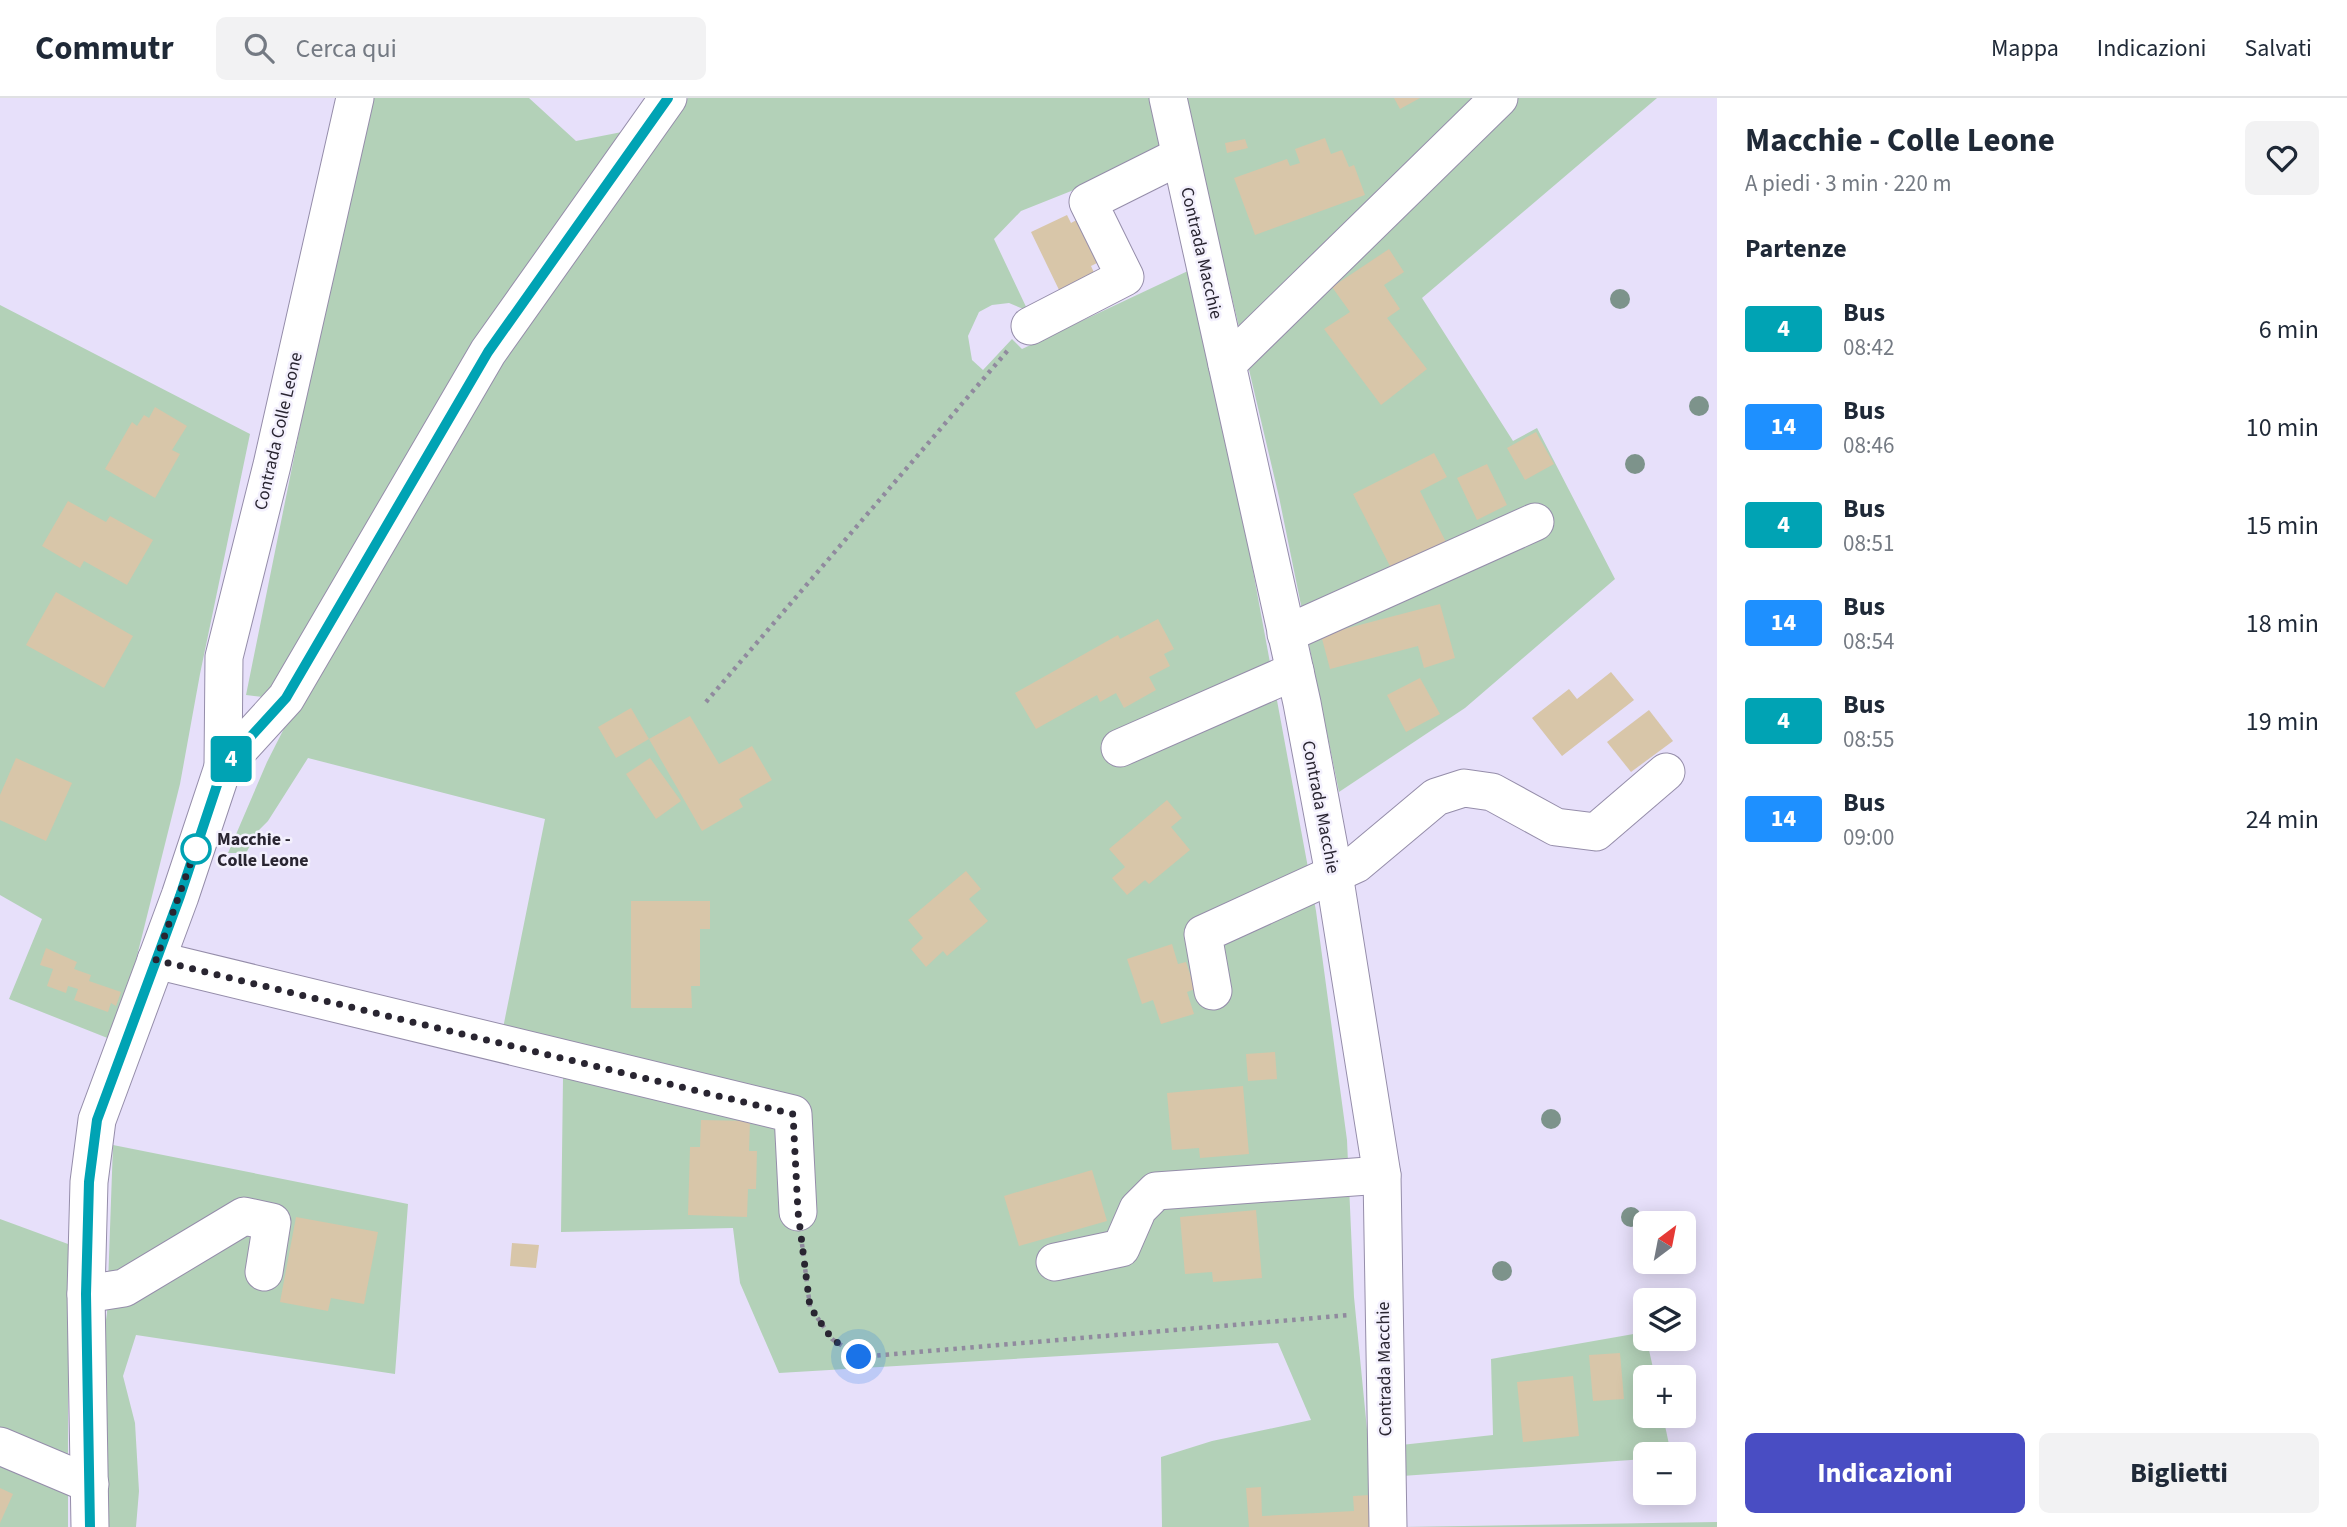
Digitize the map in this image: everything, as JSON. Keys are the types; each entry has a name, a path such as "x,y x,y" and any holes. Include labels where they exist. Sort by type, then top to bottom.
{"street":[{"name":"Contrada Colle Leone","path":"223,767 225,657 272,466 355,98"},
{"path":"90,1527 86,1294 89,1182 97,1120 223,767 286,698 488,352 668,98"},
{"name":"Contrada Macchie","path":"1168,98 1295,671 1334,873 1382,1175 1388,1527"},
{"path":"1227,364 1499,98"},
{"path":"1030,326 1125,277 1088,202 1180,156"},
{"path":"1286,634 1535,522"},
{"path":"1119,748 1295,671"},
{"path":"1213,991 1203,934 1356,864 1436,797 1464,788 1492,792 1556,827 1596,832 1666,772"},
{"path":"156,960 793,1114 798,1212"},
{"path":"1055,1262 1121,1248 1138,1209 1156,1191 1382,1175"},
{"path":"86,1294 124,1288 244,1216 272,1222 264,1272"},
{"path":"0,1446 90,1484"}],"path":[{"path":"706,702 1030,326"},
{"path":"798,1212 810,1307 832,1339 859,1357 1383,1312"}],"green space":[{"path":"373,98 529,98 576,141 627,131 658,144 688,98 1156,98 1167,150 1021,211 994,239 1028,311 1009,303 992,305 979,312 968,336 972,360 983,370 1012,339 1022,349 1190,270 1246,533 1316,911 1347,1140 1354,1297 1370,1460 1369,1527 1162,1527 1161,1457 1212,1441 1311,1420 1278,1343 779,1373 740,1283 733,1228 561,1232 563,1078 497,1058 545,819 308,758 246,853 228,853 267,762 298,701 246,695 324,309"},
{"path":"1185,98 1657,98 1422,298 1513,441 1537,428 1615,579 1465,708 1339,792 1279,497"},
{"path":"0,305 250,434 180,784 135,964 110,1039 9,999 42,919 0,895"},
{"path":"113,1145 408,1204 395,1374 136,1335 123,1376 135,1423 139,1491 136,1527 104,1527 102,1347 107,1313"},
{"path":"0,1219 68,1244 68,1527 0,1527"},
{"path":"1633,1334 1633,1351 1649,1351 1652,1365 1633,1365 1633,1428 1666,1428 1668,1442 1633,1442 1633,1460 1402,1476 1401,1445 1493,1435 1491,1359"},
{"path":"1717,1522 1717,1527 1402,1527"}],"building":[{"path":"1394,98 1420,98 1400,109"},
{"path":"1325,138 1331,154 1342,150 1349,167 1354,165 1365,195 1255,235 1234,178 1287,159 1290,166 1300,163 1295,149"},
{"path":"1245,139 1248,148 1227,153 1225,143"},
{"path":"1088,214 1109,257 1091,266 1096,277 1061,294 1031,232 1067,215 1071,223"},
{"path":"1389,249 1404,272 1384,285 1400,309 1387,318 1427,369 1381,405 1324,329 1350,312 1332,287"},
{"path":"155,407 187,426 172,450 180,454 155,498 105,469 132,422 137,426 144,415 149,418"},
{"path":"1536,432 1554,464 1525,480 1507,448"},
{"path":"1434,453 1447,477 1420,491 1446,542 1392,570 1353,494"},
{"path":"1487,464 1507,505 1477,520 1457,478"},
{"path":"68,501 106,522 110,516 153,540 127,585 84,561 80,568 42,546"},
{"path":"56,592 133,636 104,688 26,645"},
{"path":"1440,604 1455,658 1424,668 1418,646 1330,669 1321,635"},
{"path":"1158,619 1174,649 1164,654 1170,666 1149,677 1156,690 1124,708 1116,693 1100,702 1097,695 1036,729 1015,693 1118,635 1120,639"},
{"path":"1611,672 1634,700 1562,756 1532,718 1569,689 1577,699"},
{"path":"1420,678 1440,714 1406,732 1387,695"},
{"path":"631,708 649,739 616,758 598,727"},
{"path":"1649,710 1673,741 1631,772 1607,742"},
{"path":"690,716 719,764 752,746 772,780 739,799 743,807 702,831 649,739"},
{"path":"16,758 72,783 46,841 0,820 0,795"},
{"path":"650,758 681,801 656,819 626,774"},
{"path":"1167,800 1182,818 1171,827 1190,850 1149,884 1145,880 1127,895 1112,878 1125,867 1109,849"},
{"path":"966,871 981,889 969,899 988,921 947,956 943,951 926,967 911,949 923,938 908,920"},
{"path":"631,901 710,901 710,929 700,929 700,986 691,986 692,1008 631,1008"},
{"path":"1172,944 1178,964 1186,962 1195,989 1187,992 1194,1014 1161,1024 1153,1000 1142,1004 1127,959"},
{"path":"46,948 77,962 74,969 91,975 89,981 121,992 116,1006 111,1003 108,1012 74,1000 78,989 68,986 66,993 47,986 53,969 40,965"},
{"path":"1275,1052 1277,1079 1248,1081 1246,1054"},
{"path":"1243,1086 1249,1154 1200,1158 1199,1148 1172,1150 1167,1093"},
{"path":"701,1120 750,1121 749,1151 757,1151 756,1189 748,1189 747,1217 688,1215 690,1147 700,1147"},
{"path":"1092,1170 1107,1221 1019,1246 1004,1196"},
{"path":"1256,1210 1262,1278 1213,1282 1212,1272 1185,1274 1180,1217"},
{"path":"296,1217 378,1232 364,1304 331,1298 328,1311 280,1302"},
{"path":"512,1243 539,1245 536,1268 510,1266"},
{"path":"1620,1353 1624,1399 1593,1401 1589,1355"},
{"path":"1573,1376 1579,1436 1523,1442 1517,1382"},
{"path":"1261,1487 1262,1516 1354,1511 1353,1496 1370,1495 1372,1527 1249,1527 1246,1488"},
{"path":"0,1488 13,1494 0,1523"}],"bus line":[{"name":"4","path":"90,1527 86,1294 89,1182 97,1120 180,896 223,767 286,698 488,352 668,98"}],"place":[{"name":"Macchie - Colle Leone","path":"196,849"}],"route":[{"path":"196,849 197,845 156,960 793,1114 798,1212 810,1307 832,1339 859,1357"}]}
